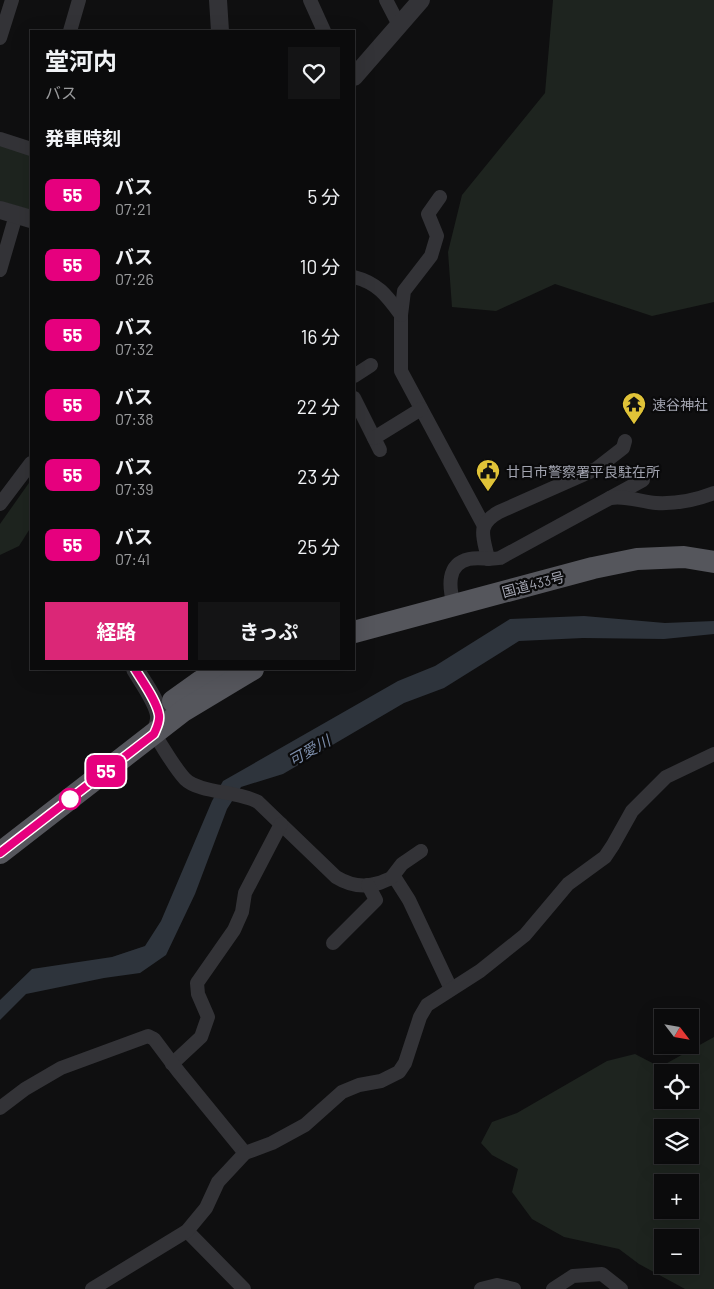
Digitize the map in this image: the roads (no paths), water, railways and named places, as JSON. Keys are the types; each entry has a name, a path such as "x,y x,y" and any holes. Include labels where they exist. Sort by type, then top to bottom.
{"highway":[{"name":"国道433号","path":"355,632 452,598 620,549 652,544 714,548"},
{"name":"国道433号","path":"355,617 636,559 684,557 714,562"},
{"path":"0,834 159,712 201,681 220,670"},
{"path":"0,853 159,712 183,711 250,670"}],"street":[{"path":"70,30 79,0"},
{"path":"218,0 220,30"},
{"path":"310,0 324,30"},
{"path":"386,0 399,25"},
{"path":"355,76 421,0"},
{"path":"0,38 7,6"},
{"path":"0,139 30,149"},
{"path":"440,198 428,214 437,236 435,246 431,256 404,291 401,315 401,371 483,524 482,530 488,559"},
{"path":"0,270 16,215"},
{"path":"355,277 366,280 384,292 401,315"},
{"path":"355,375 371,365"},
{"path":"355,400 377,444 422,409"},
{"path":"483,524 499,512 596,469 623,448 625,441"},
{"path":"0,504 30,463"},
{"path":"452,598 449,581 459,564 468,559 488,559 505,556 643,480"},
{"path":"610,498 620,497 656,503 681,502 714,492"},
{"path":"136,670 159,712 185,779 193,785 241,795 258,802 336,877 351,884 368,885 392,878 402,864 421,851"},
{"path":"92,1289 187,1231 206,1208 218,1182 245,1153 272,1143 305,1125 342,1092 381,1081 399,1072 405,1063 420,1017 427,1005 480,971 525,936 568,884 604,857 632,811 666,777 714,754"},
{"path":"172,1064 202,1035 208,1017 198,994 197,982 234,930 242,912 246,891 281,824"},
{"path":"392,878 396,880 409,900 450,989"},
{"path":"333,943 376,900 368,885"},
{"path":"0,1108 25,1089 61,1068 144,1036 152,1037 245,1153"},
{"path":"187,1231 244,1289"},
{"path":"553,1289 573,1276 602,1274 621,1289"},
{"path":"482,1289 497,1285 514,1289"}],"water":[{"name":"可愛川","path":"584,616 665,623 714,621 714,634 664,639 583,638 519,641 444,688 404,703 283,774 241,787 227,809 195,894 166,955 140,973 104,978 26,994 0,1020 0,1000 32,969 112,957 145,946 161,921 212,801 223,781 398,681 435,666 510,619"}],"place":[{"name":"速谷神社","path":"634,425"},
{"name":"廿日市警察署平良駐在所","path":"488,492"}]}
